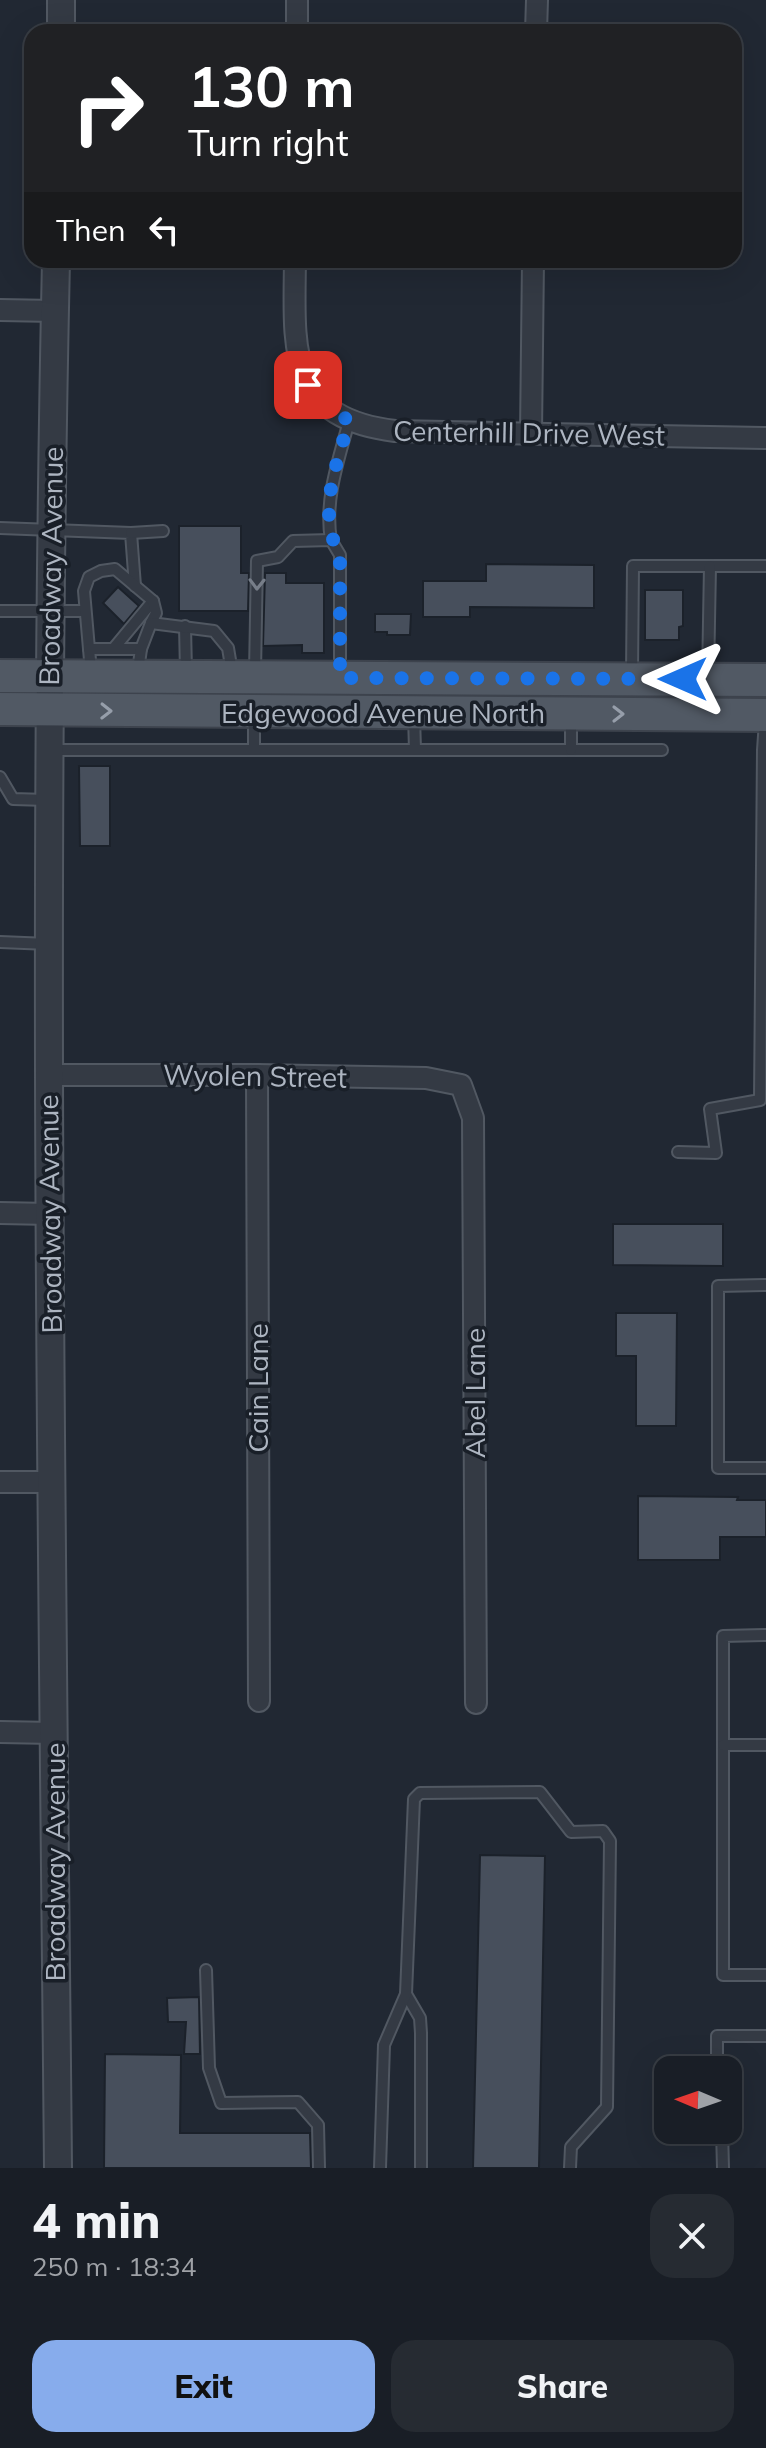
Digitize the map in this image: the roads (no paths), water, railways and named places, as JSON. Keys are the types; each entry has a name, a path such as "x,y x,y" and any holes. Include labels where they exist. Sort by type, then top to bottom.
{"main road":[{"name":"Edgewood Avenue North","path":"0,676 49,677 90,663 139,663 186,678 766,680"},
{"name":"Edgewood Avenue North","path":"0,709 766,715"}],"street":[{"path":"61,0 61,24"},
{"path":"297,0 297,24"},
{"path":"536,24 537,0"},
{"name":"Broadway Avenue","path":"56,268 49,677 49,1075 58,2168"},
{"name":"Centerhill Drive West","path":"295,268 296,351 308,385 322,402 349,421 367,428 766,438"},
{"path":"531,433 533,268"},
{"path":"0,310 55,311"},
{"path":"414,713 415,679"},
{"name":"Wyolen Street","path":"49,1075 426,1078 461,1085"},
{"name":"Cain Lane","path":"257,1075 259,1701"},
{"name":"Abel Lane","path":"461,1085 473,1118 476,1703"},
{"path":"0,1213 50,1214"},
{"path":"0,1482 52,1482"},
{"path":"0,1732 54,1733"}],"lane":[{"path":"340,678 340,555 331,540 327,518 349,421"},
{"path":"0,528 131,533 163,531"},
{"path":"131,533 135,586"},
{"path":"244,678 257,561 278,557 293,541 331,540"},
{"path":"632,679 633,566 766,566"},
{"path":"708,679 710,566"},
{"path":"114,648 139,663 156,613 153,601 115,569 89,577 84,591 90,663 114,648 153,601"},
{"path":"0,611 85,611"},
{"path":"151,623 214,631 228,648 244,678"},
{"path":"185,626 186,678"},
{"path":"254,712 254,750"},
{"path":"414,713 415,750"},
{"path":"571,714 571,750"},
{"path":"678,1152 716,1153 710,1109 760,1100 763,750 766,715"},
{"path":"49,750 662,750"},
{"path":"0,777 13,799 49,800"},
{"path":"0,942 49,944"},
{"path":"766,1285 718,1286 718,1468 766,1468"},
{"path":"766,1635 723,1636 723,1975 766,1975"},
{"path":"723,1745 766,1745"},
{"path":"380,2168 384,2045 406,1994 414,1799 420,1793 540,1792 571,1832 603,1831 610,1841 607,2107 571,2147 570,2168"},
{"path":"206,1970 209,2068 221,2103 298,2102 318,2125 319,2168"},
{"path":"406,1994 420,2018 421,2168"},
{"path":"717,2056 717,2036 766,2036"},
{"path":"722,2144 723,2168"}]}
